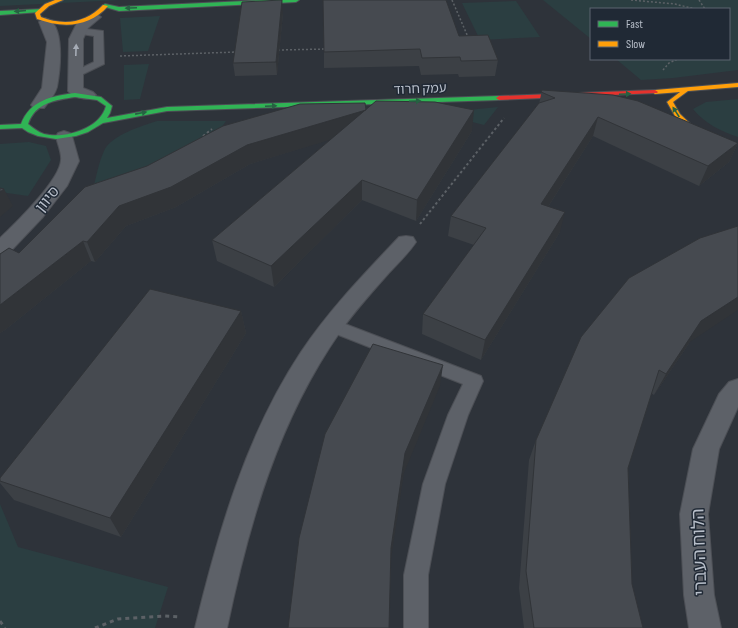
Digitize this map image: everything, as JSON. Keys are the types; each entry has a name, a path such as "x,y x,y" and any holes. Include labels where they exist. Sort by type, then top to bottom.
{"street":[{"path":"42,16 48,4 60,0"},
{"path":"103,121 109,113 110,108 106,102 99,97 76,91 75,75 76,39 79,30 82,26 102,12 101,3 119,8 296,0"},
{"path":"0,13 42,16 65,24 85,21 95,17"},
{"path":"39,105 49,88 54,42 42,16"},
{"name":"עמק חרוד","path":"30,131 40,136 64,136 80,133 93,128 103,121 167,109 586,96 685,91 738,86"},
{"path":"674,125 701,135 677,116 670,102 685,91"},
{"path":"30,131 24,125 25,118 27,114 39,105 60,97 88,95"},
{"path":"586,96 612,103"},
{"path":"0,127 24,126 30,131"},
{"name":"סיוון","path":"0,250 36,213 58,186 70,161 64,136"},
{"path":"212,624 241,512 270,433 302,371 332,325 406,242"},
{"name":"הלוח העברי","path":"705,628 699,595 694,514 706,449 728,401 738,390"}],"lane":[{"path":"75,75 99,64 99,34 79,30"},
{"path":"332,325 474,381 458,415 434,484 416,575 416,628"}],"path":[{"path":"452,0 471,43"},
{"path":"631,0 675,4 692,8"},
{"path":"273,51 329,49"},
{"path":"99,57 242,52"},
{"path":"406,242 520,98"},
{"path":"199,141 213,128 226,107"},
{"path":"95,628 118,619 165,616 212,624"},
{"path":"0,621 5,628"}],"shaded area":[{"path":"0,0 121,0 0,6"},
{"path":"543,0 738,0 738,70 673,78 641,80 617,60 730,60 730,8 590,8 590,38"},
{"path":"516,1 540,37 480,40 462,3"},
{"path":"160,16 148,51 123,52 120,18"},
{"path":"149,64 140,99 124,100 124,65"},
{"path":"738,99 738,137 714,126 703,119 693,109 706,102"},
{"path":"498,107 484,125 437,113"},
{"path":"157,121 226,121 215,137 92,193 100,161 108,145 113,140 128,132"},
{"path":"29,142 46,146 51,160 28,196 0,192 0,144"},
{"path":"0,504 18,547 168,587 155,628 0,628"}],"building":[{"path":"282,0 276,62 233,63 242,2"},
{"path":"323,0 446,0 459,36 488,35 498,60 461,61 460,57 422,58 420,49 324,52"},
{"path":"542,90 613,95 638,101 738,143 708,166 598,117 541,204 565,212 485,340 423,314 486,228 451,216 539,103 555,98 541,92"},
{"path":"376,101 435,102 474,110 417,200 362,180 271,266 212,240"},
{"path":"365,103 366,110 247,145 171,187 119,206 87,242 83,241 0,305 0,254 9,248 19,253 85,187 147,166 223,126 300,104"},
{"path":"738,226 738,297 701,321 666,374 659,370 628,468 632,584 643,628 534,628 526,571 536,440 581,337 629,278 700,238"},
{"path":"150,289 241,311 110,518 0,481 0,478"},
{"path":"373,344 443,365 405,453 391,548 389,628 288,628 299,538 325,434"}],"traffic: fast":[{"path":"105,6 119,9 296,0"},
{"path":"0,13 40,10"},
{"path":"75,95 99,98 109,106 107,114 94,126 76,134 66,136 47,137 34,132 24,125 27,117 37,106 51,99 75,95"},
{"path":"103,121 167,109 499,98"},
{"path":"0,127 24,126 30,131"}],"traffic: slow":[{"path":"60,0 47,5 37,14 39,18 56,23 75,23 91,18 99,13 105,6"},
{"path":"655,92 738,85"},
{"path":"685,91 670,102 677,115 697,133"}],"traffic: jam":[{"path":"499,98 655,92"}]}
